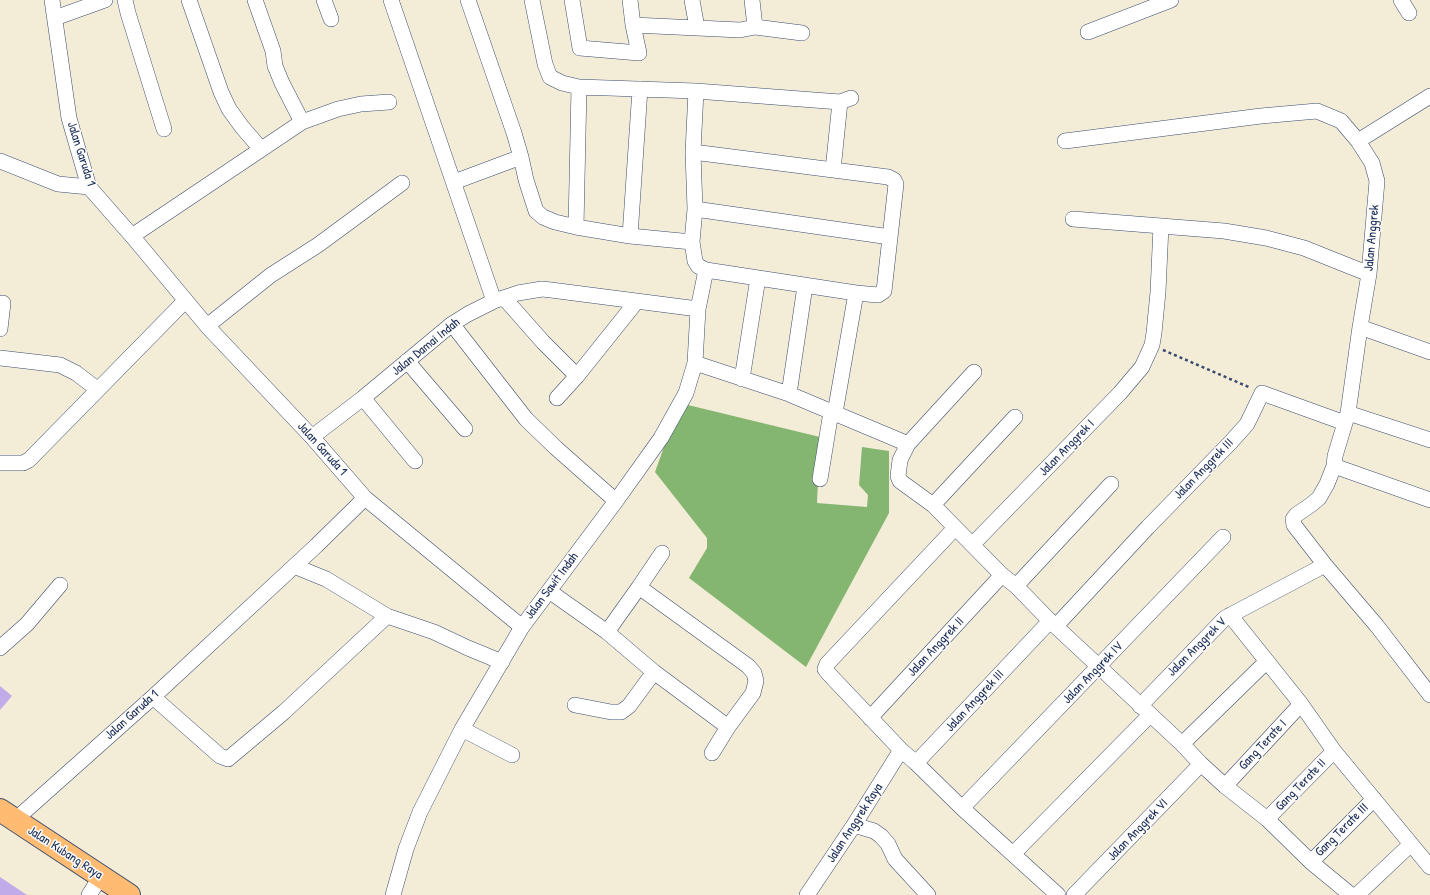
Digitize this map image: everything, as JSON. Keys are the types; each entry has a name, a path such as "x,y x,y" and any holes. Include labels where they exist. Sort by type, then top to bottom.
{"highway":[{"name":"Jalan Kubang Raya","path":"7,815 129,895"}],"street":[{"name":"Jalan Garuda 1","path":"7,815 153,697 365,498 312,437 207,326 89,187 69,118 52,0"},
{"path":"55,18 105,0"},
{"path":"125,0 164,129"},
{"path":"189,0 220,92 229,109 261,149"},
{"path":"255,0 273,51 274,66 302,122"},
{"path":"324,0 331,19"},
{"path":"391,0 454,182 500,300 577,376"},
{"path":"468,0 522,157 526,180 536,211 543,217 555,222 576,227 630,236 692,242"},
{"path":"532,0 545,64 550,77 562,83 580,87 696,91 845,100 833,170"},
{"path":"572,0 580,48 639,53 633,25 630,0"},
{"path":"692,0 697,28"},
{"path":"752,0 755,27"},
{"path":"1088,32 1171,0"},
{"path":"1401,0 1409,13"},
{"path":"633,25 740,30 755,27 802,33"},
{"path":"576,227 580,87"},
{"path":"630,236 640,89"},
{"path":"693,152 888,177 894,180 896,184 884,291 878,295 856,293 706,270 698,266 695,261 692,242 695,209 693,152 696,91"},
{"path":"1358,141 1430,96"},
{"path":"132,236 302,122 338,109 360,104 389,102"},
{"name":"Jalan Anggrek","path":"1065,141 1261,116 1317,112 1341,121 1358,141 1372,162 1377,181 1369,274 1346,418 1334,456 1334,466 1319,498 1296,515 1293,519 1294,525 1325,565"},
{"path":"454,182 522,157"},
{"path":"0,161 58,184 89,187"},
{"path":"207,326 271,275 318,245 402,183"},
{"path":"695,209 890,237"},
{"path":"1073,219 1224,231 1266,238 1304,248 1369,274"},
{"name":"Jalan Anggrek I","path":"973,544 1120,393 1142,367 1152,345 1158,292 1161,226"},
{"name":"Jalan Sawit Indah","path":"393,895 406,849 420,812 462,729 522,627 662,438 686,393 695,363 698,309 706,270"},
{"path":"742,379 758,278"},
{"path":"788,394 805,286"},
{"name":"Jalan Damai Indah","path":"312,437 363,398 452,324 500,300 518,293 542,289 698,309"},
{"path":"820,479 856,293"},
{"path":"0,463 23,463 29,460 185,301"},
{"path":"557,398 577,376 637,301"},
{"path":"0,329 3,303"},
{"path":"452,324 526,419 556,448 616,501"},
{"path":"1360,328 1430,352"},
{"path":"0,358 60,365 76,373 97,389"},
{"path":"407,361 465,429"},
{"path":"695,363 788,394 901,441"},
{"path":"974,372 901,441 900,481 933,505 973,544 1002,576 1016,586 1053,624 1182,744 1201,764 1225,786 1267,819 1311,862 1351,895"},
{"path":"1262,393 1346,418 1430,440"},
{"name":"Jalan Anggrek III","path":"916,762 1232,442 1247,424 1262,393"},
{"path":"363,398 415,461"},
{"path":"933,505 1015,417"},
{"path":"1334,466 1430,500"},
{"path":"1016,586 1111,484"},
{"path":"365,498 522,627"},
{"path":"955,528 827,664 825,669 901,750 916,762 962,808 1058,895"},
{"name":"Jalan Anggrek IV","path":"962,808 1223,537"},
{"path":"607,632 662,552"},
{"path":"1325,565 1377,626 1430,695"},
{"name":"Jalan Anggrek V","path":"1013,854 1145,710 1225,618 1325,565"},
{"path":"294,566 326,579 387,616 434,632 502,662"},
{"name":"Jalan Anggrek II","path":"870,718 1002,576"},
{"path":"0,648 27,624 60,585"},
{"path":"639,586 748,666 754,673 756,681 753,693 728,727 712,753"},
{"path":"548,591 607,632 654,672 728,727"},
{"path":"1230,614 1301,704 1334,751 1430,867"},
{"path":"153,697 220,756 228,759 284,712 387,616"},
{"path":"1182,744 1267,662"},
{"path":"575,705 611,712 621,712 629,706 654,672"},
{"name":"Gang Terate I","path":"1225,786 1301,704"},
{"path":"462,729 512,756"},
{"name":"Jalan Anggrek Raya","path":"807,895 854,825 901,750"},
{"name":"Gang Terate II","path":"1267,819 1334,751"},
{"name":"Jalan Anggrek VI","path":"1074,895 1201,764"},
{"name":"Gang Terate III","path":"1311,862 1374,799"},
{"path":"854,825 874,831 881,836 888,844 895,859 928,895"},
{"path":"1357,895 1412,844"},
{"path":"89,895 101,876"}],"path":[{"path":"1152,345 1262,393"}],"green space":[{"path":"688,405 820,437 817,503 867,507 868,495 859,485 862,447 889,451 889,513 806,667 689,578 707,548 707,538 655,472 664,447 682,407"}],"building":[{"path":"0,686 12,696 0,710"},
{"path":"0,877 27,895 0,895"}]}
